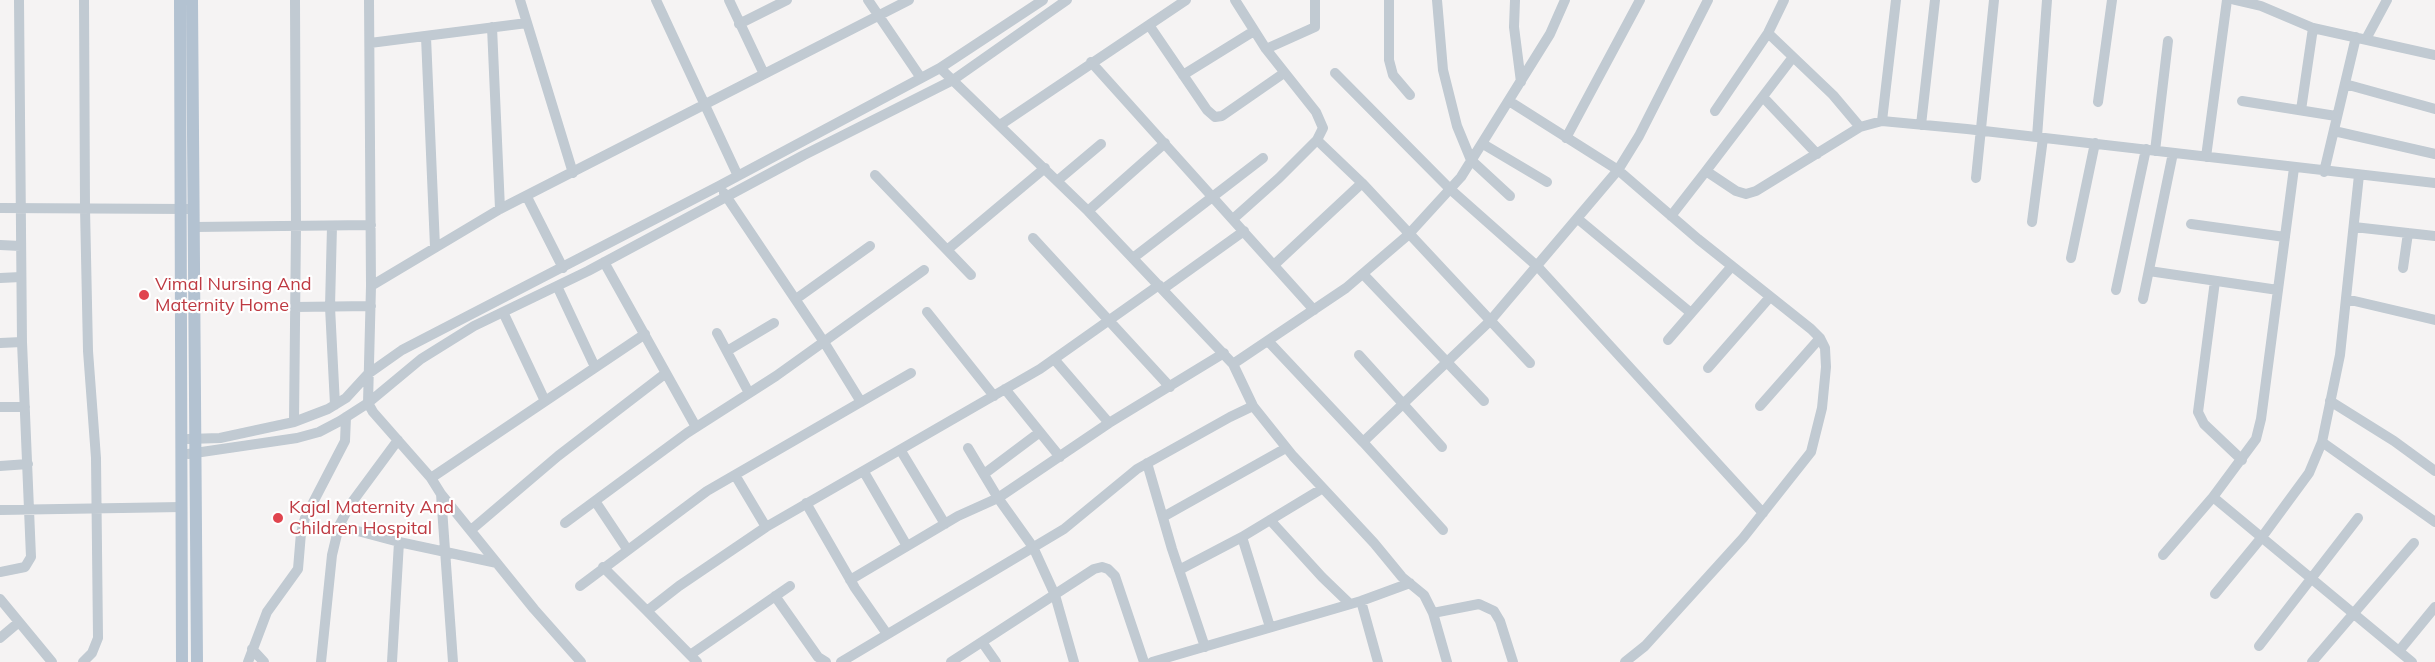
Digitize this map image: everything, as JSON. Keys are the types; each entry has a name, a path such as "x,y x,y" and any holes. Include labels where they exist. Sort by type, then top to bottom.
{"main road":[{"path":"180,0 188,209 194,228 188,439"},
{"path":"192,0 188,209 188,454 197,662"},
{"path":"182,662 182,507 188,454"}],"street":[{"path":"0,572 25,567 29,563 30,509 22,342 19,0"},
{"path":"83,662 92,653 98,638 96,458 88,351 84,208 84,0"},
{"path":"294,422 296,228 295,0"},
{"path":"369,0 371,286 368,402 373,412 430,478 497,563 581,662"},
{"path":"520,0 573,173"},
{"path":"656,0 704,107 738,176"},
{"path":"729,0 764,74"},
{"path":"739,24 787,0"},
{"path":"868,0 880,15 920,78"},
{"path":"371,286 500,209 704,107 764,74 910,0"},
{"path":"188,454 297,438 319,432 368,402 421,359 474,326 604,262 727,198 804,155 953,80 1066,0"},
{"path":"1000,125 1091,62 1186,0"},
{"path":"1233,219 1280,178 1317,140 1323,128 1322,123 1266,49 1234,0"},
{"path":"1266,49 1316,27 1315,0"},
{"path":"1389,0 1389,60 1393,75 1410,95"},
{"path":"1437,0 1443,70 1457,126 1471,160 1510,196"},
{"path":"1515,0 1514,27 1521,82"},
{"path":"1233,364 1314,310 1363,274 1408,235 1461,177 1550,34 1565,0"},
{"path":"1566,138 1640,0"},
{"path":"1363,442 1490,321 1538,267 1618,170 1639,136 1708,0"},
{"path":"1715,111 1768,33 1784,0"},
{"path":"1882,121 1896,0"},
{"path":"1920,125 1935,0"},
{"path":"1976,178 1994,0"},
{"path":"2032,222 2040,137 2047,0"},
{"path":"2098,102 2112,0"},
{"path":"2206,157 2227,0"},
{"path":"2235,0 2262,3 2313,28 2435,55"},
{"path":"2324,172 2344,84 2361,38 2387,0"},
{"path":"188,439 220,438 294,422 335,405 346,398 368,374 402,350 719,186 940,68 1036,2 1044,16"},
{"path":"370,43 527,23"},
{"path":"1149,25 1207,110 1215,117 1222,116 1284,73"},
{"path":"492,27 500,209"},
{"path":"2300,110 2313,28"},
{"path":"1183,74 1254,30"},
{"path":"1768,33 1834,95 1860,127"},
{"path":"426,37 435,247"},
{"path":"2116,290 2151,150 2168,41"},
{"path":"1671,216 1794,57"},
{"path":"1091,62 1214,196 1314,310"},
{"path":"940,68 1045,168 1224,352 1233,364 1253,406 1286,448 1410,583 1424,595 1433,613 1447,662"},
{"path":"1335,73 1450,189 1538,267 1763,513"},
{"path":"2344,84 2435,109"},
{"path":"1763,97 1817,154"},
{"path":"1510,101 1618,170 1820,338 1825,348 1826,366 1817,436 1811,452 1763,513 1646,646 1625,662"},
{"path":"2242,101 2336,116"},
{"path":"1706,171 1736,191 1746,194 1756,191 1860,127 1882,121 1982,130 2324,172 2435,183"},
{"path":"2334,131 2435,154"},
{"path":"1317,140 1362,183 1408,235 1530,363"},
{"path":"1057,181 1101,144"},
{"path":"1088,211 1165,144"},
{"path":"1483,144 1547,182"},
{"path":"2071,258 2095,144"},
{"path":"2143,299 2173,153"},
{"path":"1133,258 1263,158"},
{"path":"947,250 1045,168"},
{"path":"2163,556 2242,460 2256,439 2261,419 2294,168"},
{"path":"875,175 971,275"},
{"path":"2214,594 2262,537 2309,473 2322,442 2340,355 2360,175"},
{"path":"1274,265 1362,183"},
{"path":"719,186 824,342 861,402"},
{"path":"526,197 562,268"},
{"path":"0,208 188,209"},
{"path":"1578,218 1691,313"},
{"path":"2191,224 2285,237"},
{"path":"194,228 296,228 371,225"},
{"path":"332,226 330,307 335,405"},
{"path":"2354,226 2435,236"},
{"path":"647,611 679,586 766,527 901,451 1054,359 1244,231"},
{"path":"2403,268 2408,233"},
{"path":"1033,238 1170,387"},
{"path":"0,245 21,246"},
{"path":"796,300 870,246"},
{"path":"604,262 696,427"},
{"path":"1668,340 1732,266"},
{"path":"564,523 696,427 750,393 924,270"},
{"path":"2149,271 2278,290"},
{"path":"1363,274 1484,401"},
{"path":"0,278 21,277"},
{"path":"2215,281 2198,412 2204,424 2242,460"},
{"path":"557,286 595,367"},
{"path":"1708,368 1770,297"},
{"path":"2346,299 2435,320"},
{"path":"295,308 370,306"},
{"path":"503,312 544,401"},
{"path":"927,312 994,396"},
{"path":"727,351 774,323"},
{"path":"717,333 750,393"},
{"path":"430,478 644,334"},
{"path":"1760,406 1820,338"},
{"path":"1268,341 1443,530"},
{"path":"0,343 22,342"},
{"path":"850,580 945,524 998,498 1109,424 1224,352"},
{"path":"1359,355 1442,447"},
{"path":"1054,359 1109,424"},
{"path":"471,530 558,456 666,373"},
{"path":"580,586 604,566 708,491 911,373"},
{"path":"1005,389 1060,456"},
{"path":"2330,401 2394,441 2435,471"},
{"path":"841,662 1064,529 1137,469 1253,406"},
{"path":"0,407 25,407"},
{"path":"248,662 267,612 298,569 301,533 305,518 345,441 346,417"},
{"path":"984,474 1040,432"},
{"path":"321,662 332,554 339,526 350,505 398,440"},
{"path":"2322,442 2435,522"},
{"path":"968,448 998,498 1033,547 1055,595 1074,662"},
{"path":"1163,517 1286,448"},
{"path":"901,451 945,524"},
{"path":"1147,463 1204,646"},
{"path":"0,466 28,464"},
{"path":"864,472 908,546"},
{"path":"735,475 766,527"},
{"path":"1179,570 1242,537 1323,488"},
{"path":"441,494 454,662"},
{"path":"2213,496 2412,662"},
{"path":"595,501 627,549"},
{"path":"806,503 850,580 887,634"},
{"path":"0,510 182,507"},
{"path":"2259,646 2358,518"},
{"path":"1270,520 1322,577 1350,604"},
{"path":"339,526 399,542 497,563"},
{"path":"1242,537 1270,627"},
{"path":"392,662 399,542"},
{"path":"2326,662 2315,658 2414,543"},
{"path":"604,566 694,658 790,586"},
{"path":"951,662 1094,569 1102,567 1112,572 1119,586 1144,662"},
{"path":"1152,662 1361,601 1410,583"},
{"path":"775,596 818,657 826,662"},
{"path":"0,599 52,662"},
{"path":"1361,601 1378,662"},
{"path":"1433,613 1479,604 1494,611 1500,621 1513,662"},
{"path":"2399,651 2433,614"},
{"path":"0,638 19,622"},
{"path":"982,642 996,662"},
{"path":"252,649 264,662"}],"place":[{"name":"Vimal Nursing And Maternity Home","path":"144,295"},
{"name":"Kajal Maternity And Children Hospital","path":"278,518"}]}
